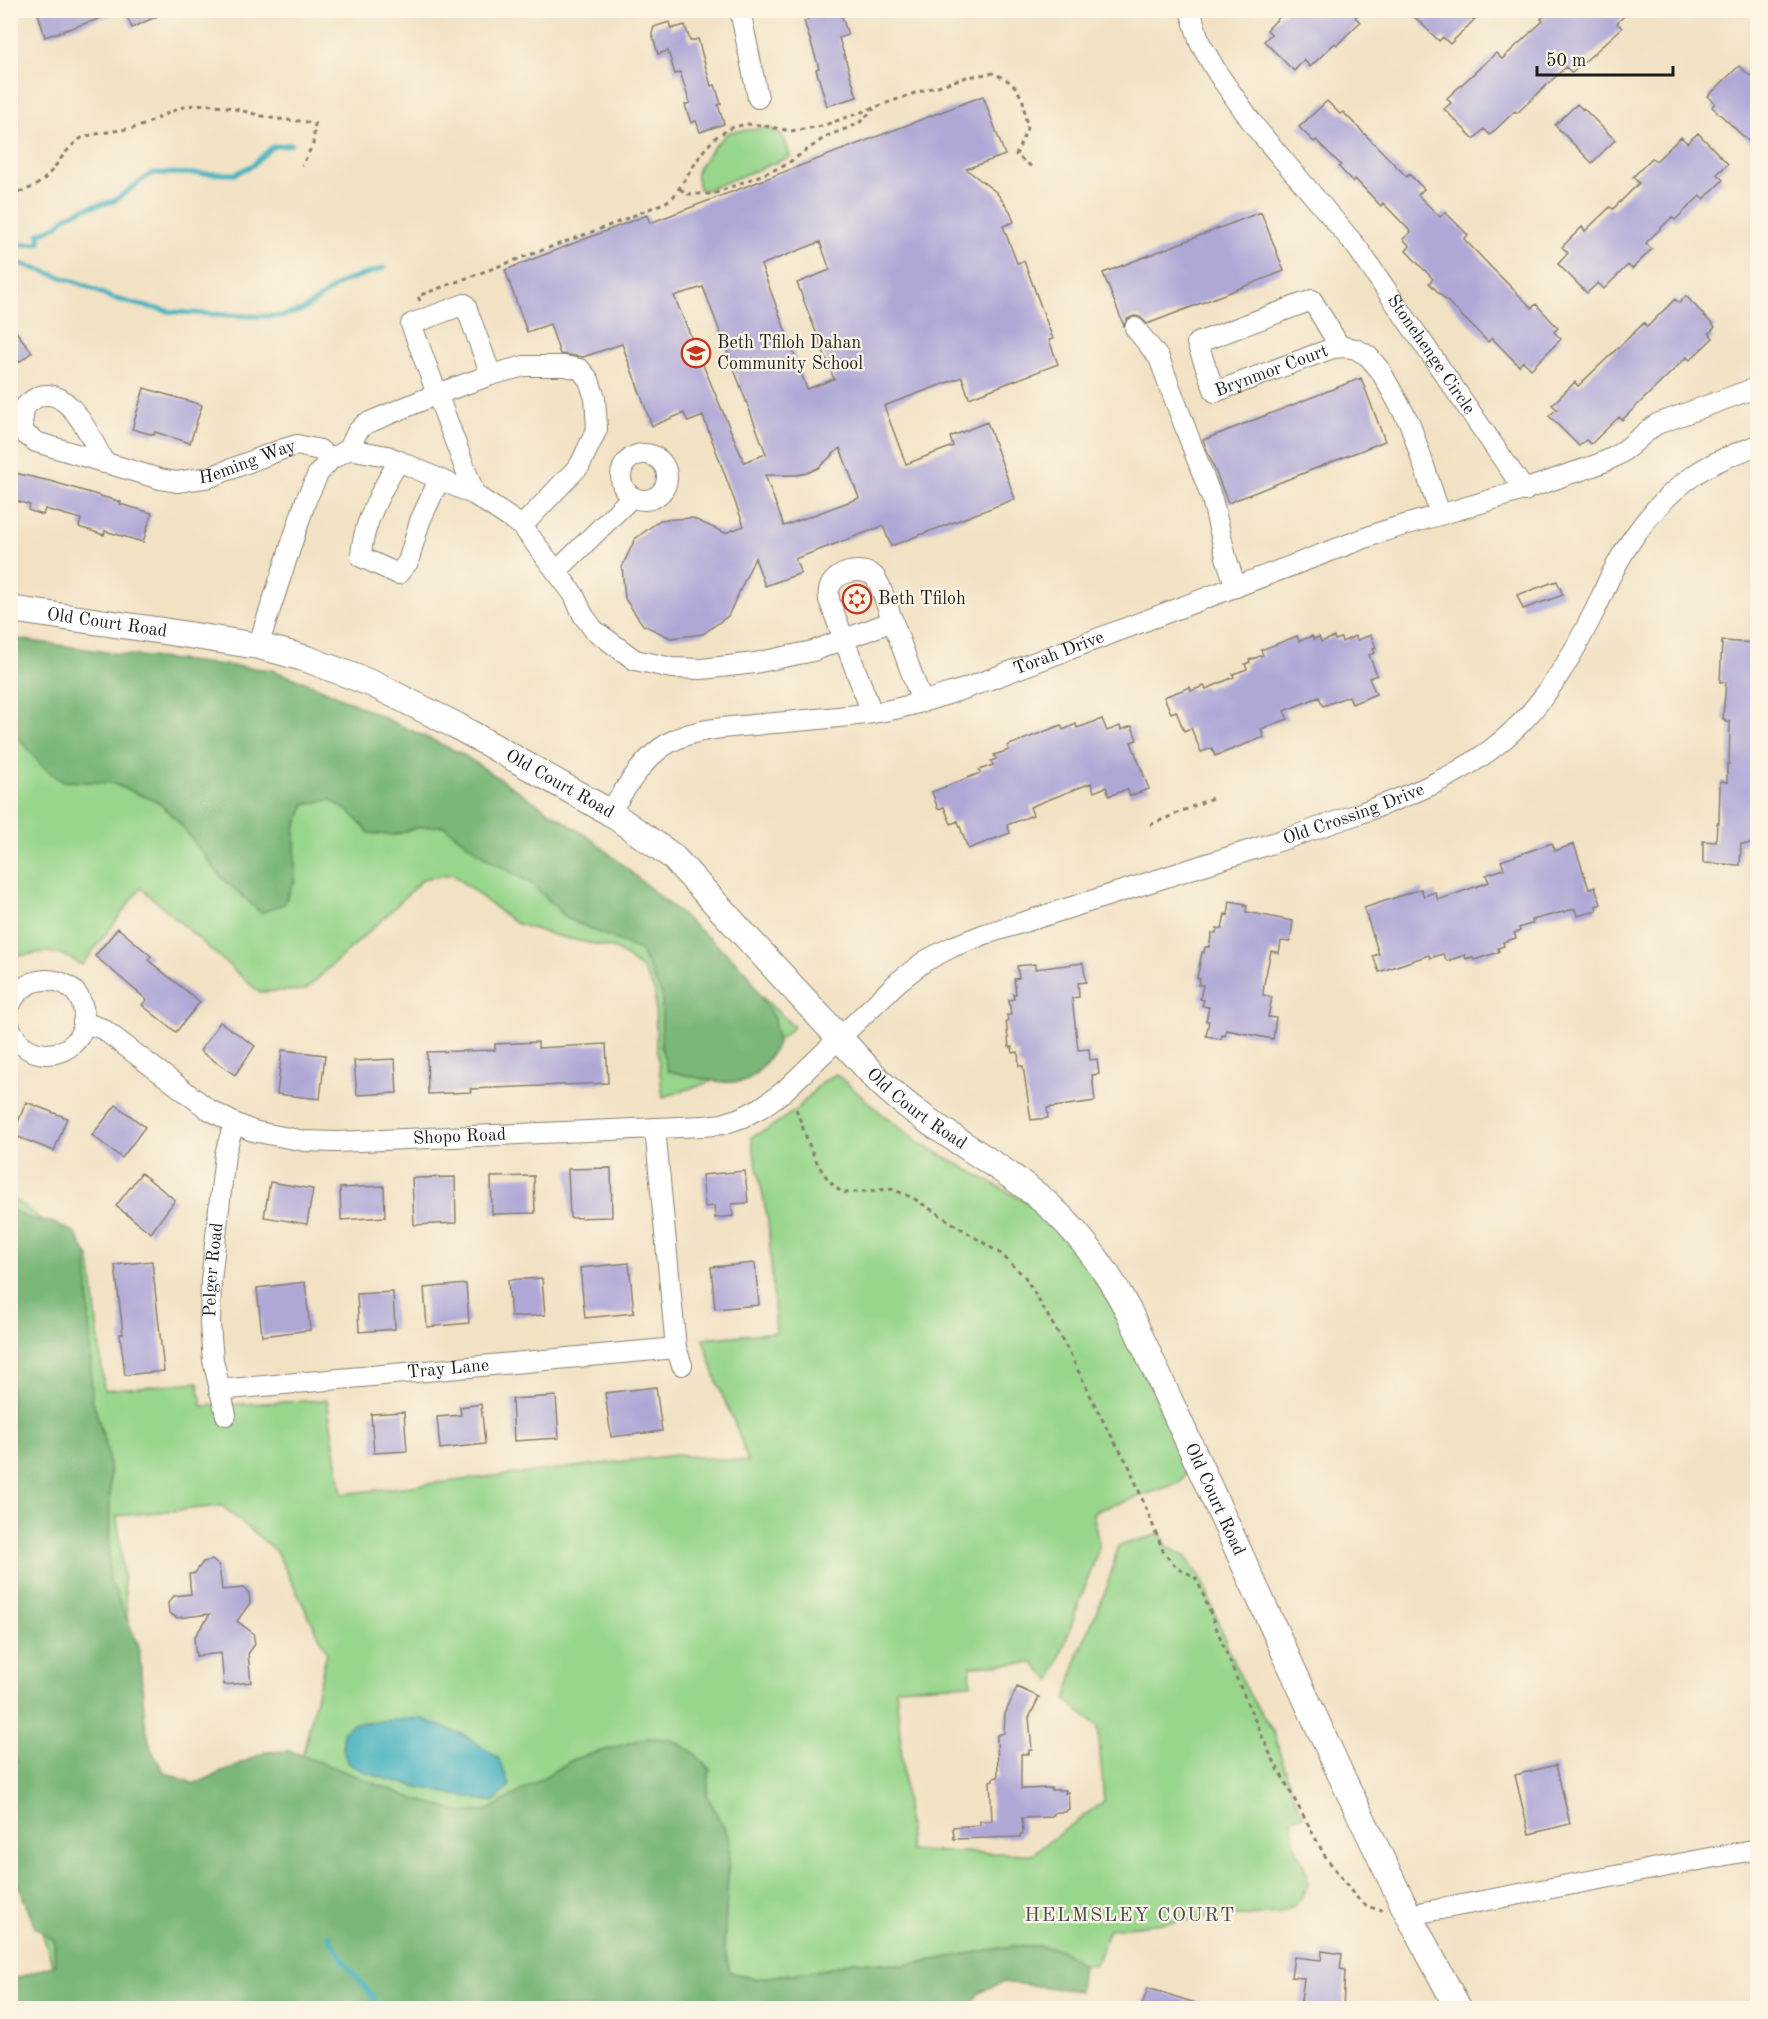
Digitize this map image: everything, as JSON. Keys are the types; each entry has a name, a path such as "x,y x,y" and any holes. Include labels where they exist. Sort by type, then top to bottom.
{"main road":[{"name":"Old Court Road","path":"10,609 258,646 307,659 373,684 520,760 609,812 672,856 879,1082 903,1104 1024,1186 1058,1214 1090,1248 1118,1290 1339,1771 1409,1915 1458,2008"}],"street":[{"path":"740,10 758,98"},
{"name":"Stonehenge Circle","path":"1190,10 1200,43 1218,74 1256,128 1356,246 1525,491"},
{"name":"Brynmor Court","path":"1340,347 1312,300 1197,343 1215,392 1333,348 1356,349 1368,356 1380,370 1410,424 1440,514"},
{"path":"475,495 411,324 465,304 491,375"},
{"path":"1135,328 1159,358 1212,499 1236,587"},
{"path":"330,460 349,449 357,432 365,424 437,394 524,366 564,366 580,369 589,380 595,398 597,429 580,465 522,526"},
{"path":"1525,491 1611,459 1627,450 1647,430 1657,424 1758,387"},
{"name":"Heming Way","path":"104,463 177,482 210,477 297,445 320,450 330,460 318,474 306,500 258,646"},
{"name":"Old Crossing Drive","path":"840,1039 899,981 925,961 952,947 985,934 1293,837 1410,795 1474,762 1530,715 1550,688 1586,629 1610,576 1630,543 1651,515 1697,473 1722,459 1758,445"},
{"path":"349,449 387,456 399,461 475,495 522,526 557,571 594,630 635,660 672,668 702,669 746,665 813,651 893,621"},
{"path":"399,461 387,480 361,541 361,557 381,567 398,574 408,562 420,521 439,480"},
{"name":"Torah Drive","path":"609,812 641,768 660,748 678,738 696,732 724,728 872,713 922,702 1099,640 1381,532 1525,491"},
{"path":"557,571 632,497"},
{"path":"872,713 829,600 829,590 833,581 850,572 863,572 875,577 880,586 922,702"},
{"path":"10,1006 17,994 29,984 39,980 55,981 70,988 77,996 83,1011 80,1033 70,1046 45,1055 34,1053 20,1044 10,1027"},
{"name":"Shopo Road","path":"83,1022 103,1029 208,1109 234,1124 253,1131 304,1141 338,1142 723,1124 743,1117 783,1092 840,1039"},
{"name":"Pelger Road","path":"226,1415 213,1360 210,1325 211,1281 225,1154 234,1124"},
{"name":"Tray Lane","path":"219,1390 679,1356 655,1128"},
{"path":"1409,1915 1758,1849"}],"path":[{"path":"426,318 418,296 666,202 674,196 704,150 716,137 731,128 746,124 791,131 806,130 958,80 983,74 994,74 1010,82 1017,89 1023,101 1027,128 1016,155 1032,167"},
{"path":"10,193 27,191 52,172 64,155 81,138 139,126 162,114 186,106 219,105 279,119 300,120 315,124 312,144 303,166"},
{"path":"679,189 687,194 712,194 784,166 827,135 858,124 875,108"},
{"path":"1150,825 1212,798"},
{"path":"796,1109 822,1173 834,1187 843,1193 892,1189 913,1198 1001,1254 1025,1276 1068,1350 1106,1427 1129,1466 1164,1553 1178,1569 1194,1576 1198,1582 1269,1752 1325,1856 1355,1896 1368,1907 1382,1910"}],"green space":[{"path":"767,128 778,132 784,138 790,157 706,190 699,189 696,172 714,146 729,132"},
{"path":"11,638 119,654 272,670 318,687 462,754 593,840 730,956 748,974 774,1019 778,1044 759,1071 743,1081 716,1081 668,1071 661,1047 662,995 640,950 568,919 532,884 486,858 444,826 420,827 394,835 369,833 352,814 331,800 305,804 295,829 295,880 284,904 261,913 223,879 177,820 158,802 111,783 62,781 42,766 11,729"},
{"path":"11,649 575,832 675,909 720,957 794,1027 772,1045 710,1082 663,1097 656,1040 655,992 643,970 616,949 557,936 515,923 452,874 423,879 305,990 259,992 141,888 82,965 54,953 15,954 11,952"},
{"path":"836,1074 887,1118 923,1145 1032,1205 1067,1240 1094,1275 1124,1323 1187,1472 1179,1483 1093,1512 1099,1548 1051,1681 1033,1663 970,1666 971,1684 896,1688 910,1851 1032,1854 1104,1801 1098,1727 1066,1700 1078,1655 1107,1587 1118,1546 1161,1534 1167,1546 1186,1557 1202,1580 1233,1661 1250,1696 1273,1731 1291,1788 1303,1815 1292,1819 1295,1846 1307,1874 1308,1885 1297,1904 1278,1913 1109,1929 1096,1964 1082,1965 1062,1950 1038,1946 1012,1946 905,1965 853,1961 827,1969 754,1979 732,1973 68,2008 11,1843 10,1197 77,1245 90,1258 104,1390 198,1382 202,1406 327,1400 342,1494 677,1455 748,1462 703,1339 776,1332 768,1221 751,1137 766,1130 797,1109 821,1083","holes":["222,1506 276,1551 327,1652 301,1762 146,1798 117,1516"]},
{"path":"11,1209 27,1218 51,1222 74,1232 87,1254 92,1398 107,1449 110,1474 109,1577 139,1647 145,1723 151,1749 164,1772 195,1784 266,1752 291,1751 415,1799 464,1813 489,1810 574,1759 646,1738 670,1739 692,1751 710,1769 707,1795 730,1840 724,1946 730,1972 754,1979 827,1969 853,1961 905,1965 1012,1946 1038,1946 1062,1950 1082,1965 1079,1991 1003,1982 979,1992 969,2008 11,2008 11,1980 55,1965 54,1941 35,1927 11,1867 11,1767 17,1761 10,1743"}],"water":[{"path":"420,1718 466,1736 498,1758 510,1785 494,1802 394,1781 358,1769 347,1760 343,1748 343,1731 355,1723"}],"building":[{"path":"37,10 116,10 116,13 45,37"},
{"path":"124,10 170,10 132,28"},
{"path":"805,10 840,10 848,35 839,38 857,97 827,106 816,69 819,68 804,21 808,20"},
{"path":"1286,10 1363,10 1355,17 1360,22 1337,45 1335,43 1310,67 1304,60 1294,71 1264,41 1271,34 1267,30"},
{"path":"1408,10 1484,10 1450,44 1443,37 1439,41"},
{"path":"1550,10 1630,10 1617,23 1622,28 1572,73 1566,67 1490,135 1484,129 1474,139 1444,109 1451,103 1447,98 1496,53 1502,59 1543,21 1541,19"},
{"path":"669,22 671,29 685,25 690,41 698,39 711,86 715,85 721,104 718,105 724,124 700,132 696,121 691,123 685,105 690,103 680,72 675,74 668,51 658,54 652,34 654,27"},
{"path":"1739,66 1750,76 1758,69 1758,150 1712,107 1715,103 1708,96"},
{"path":"983,96 1005,155 966,169 996,192 1010,211 1014,222 1003,226 1017,263 1024,261 1053,339 1049,340 1058,364 969,398 962,377 884,406 906,464 953,446 950,437 987,422 1015,499 891,546 883,526 795,559 801,573 765,586 755,558 728,616 703,634 671,638 643,625 625,599 622,567 635,539 660,520 692,518 725,533 744,526 703,416 688,422 684,413 652,426 622,344 583,357 560,354 550,324 527,332 505,270 647,215 650,223","holes":["820,242 830,270 797,283 834,379 807,389 761,265","703,287 766,454 744,462 674,296","840,448 859,498 784,526 765,475 797,475 818,468"]},
{"path":"1327,101 1340,114 1343,112 1407,177 1409,174 1424,189 1418,195 1440,217 1445,212 1468,235 1464,239 1491,267 1532,308 1536,304 1558,328 1554,332 1561,339 1531,369 1523,361 1519,366 1492,338 1488,342 1429,283 1433,279 1406,251 1410,246 1403,239 1411,232 1383,203 1381,206 1355,179 1353,182 1339,167 1341,165 1299,127"},
{"path":"1577,104 1615,140 1592,163 1555,125"},
{"path":"1698,133 1728,164 1717,174 1723,180 1704,199 1700,196 1675,220 1672,217 1646,243 1652,249 1632,269 1628,265 1604,289 1598,283 1587,293 1558,264 1568,253 1562,247 1582,227 1585,231 1610,207 1613,209 1639,183 1633,177 1652,158 1656,161 1681,137 1687,143"},
{"path":"1261,212 1284,271 1147,324 1140,317 1134,316 1127,319 1124,326 1103,273"},
{"path":"1686,296 1715,327 1709,333 1713,338 1690,360 1687,357 1622,420 1619,417 1591,444 1586,440 1579,446 1549,416 1557,409 1552,405 1575,382 1578,386 1644,323 1647,327 1675,299 1679,303"},
{"path":"10,324 32,352 10,369"},
{"path":"1361,378 1385,441 1228,503 1203,440"},
{"path":"144,388 202,405 190,443 155,432 154,435 132,429"},
{"path":"10,472 50,481 152,513 143,542 105,531 104,535 79,527 81,519 45,509 43,515 28,510 30,505 10,499"},
{"path":"1557,581 1563,595 1523,609 1517,595"},
{"path":"1371,635 1376,648 1373,649 1375,653 1369,655 1377,675 1369,678 1376,694 1352,704 1349,696 1323,706 1319,697 1284,711 1288,719 1261,729 1264,737 1215,756 1212,748 1201,752 1191,728 1184,731 1176,711 1171,713 1164,697 1190,687 1191,691 1204,686 1206,689 1234,677 1233,674 1247,669 1245,664 1250,662 1249,660 1263,655 1261,650 1297,636 1299,641 1312,636 1314,639 1319,637 1321,642 1334,637 1335,640 1341,638 1342,642 1355,636 1357,640"},
{"path":"1722,641 1757,643 1755,681 1758,682 1758,785 1756,785 1753,844 1741,844 1740,865 1703,863 1703,841 1716,842 1720,784 1721,781 1727,782 1727,764 1729,764 1730,722 1725,722 1723,719 1726,682 1720,682"},
{"path":"1102,719 1107,731 1120,726 1121,730 1132,726 1137,740 1131,742 1149,789 1130,796 1127,789 1109,796 1106,787 1094,792 1091,783 1030,807 1033,815 1007,825 1010,833 968,849 958,821 951,824 944,807 938,809 932,792 980,773 979,770 993,765 991,761 996,759 994,755 1009,750 1007,746 1061,725 1063,730 1076,724 1077,728"},
{"path":"1552,843 1555,851 1574,844 1589,889 1595,887 1601,904 1596,906 1597,911 1577,916 1575,909 1532,920 1533,923 1519,928 1520,931 1514,933 1516,938 1503,942 1504,946 1498,948 1499,952 1474,960 1472,957 1466,959 1465,955 1447,961 1443,954 1430,958 1429,955 1379,972 1373,956 1379,954 1364,908 1421,889 1424,896 1435,892 1438,900 1489,882 1486,875 1504,869 1501,861"},
{"path":"1230,901 1245,904 1246,912 1293,921 1290,942 1281,941 1279,953 1271,951 1264,984 1263,995 1272,997 1268,1017 1276,1018 1273,1039 1226,1030 1225,1036 1222,1035 1221,1039 1206,1036 1209,1007 1202,1006 1204,1000 1200,999 1203,985 1198,985 1200,979 1197,978 1202,952 1204,953 1205,947 1209,947 1212,933 1216,933 1217,928 1222,929 1225,914 1228,915"},
{"path":"118,928 151,956 148,960 200,1002 176,1032 142,1005 147,1000 95,956"},
{"path":"1083,963 1086,982 1078,983 1079,997 1072,998 1078,1050 1089,1049 1090,1060 1097,1059 1099,1074 1092,1075 1095,1101 1047,1108 1048,1118 1031,1120 1023,1066 1019,1066 1018,1052 1013,1053 1012,1047 1009,1047 1006,1021 1008,1021 1007,1015 1011,1015 1009,1000 1014,999 1013,994 1016,994 1014,979 1019,978 1017,966 1035,964 1035,969"},
{"path":"220,1022 255,1046 235,1075 200,1051"},
{"path":"538,1042 538,1048 606,1044 608,1083 470,1089 471,1092 428,1094 427,1052 495,1050 495,1044"},
{"path":"282,1050 325,1055 320,1099 277,1094"},
{"path":"395,1059 397,1093 357,1095 354,1061"},
{"path":"26,1102 67,1118 54,1151 13,1135"},
{"path":"116,1105 145,1127 122,1158 92,1135"},
{"path":"611,1168 612,1217 570,1218 568,1169"},
{"path":"745,1171 748,1203 732,1204 733,1216 715,1218 714,1206 705,1207 702,1175"},
{"path":"141,1173 175,1200 151,1233 116,1206"},
{"path":"534,1176 535,1213 492,1214 491,1177"},
{"path":"455,1177 456,1223 414,1225 412,1178"},
{"path":"270,1182 313,1189 307,1224 264,1217"},
{"path":"384,1186 385,1217 341,1220 340,1188"},
{"path":"152,1261 164,1371 125,1375 115,1265"},
{"path":"629,1263 634,1313 585,1318 580,1268"},
{"path":"755,1263 759,1305 715,1309 711,1267"},
{"path":"542,1278 545,1315 511,1317 508,1280"},
{"path":"305,1282 310,1330 262,1336 257,1288"},
{"path":"466,1284 469,1323 427,1327 424,1288"},
{"path":"393,1292 395,1329 359,1332 357,1294"},
{"path":"656,1387 662,1431 611,1437 605,1393"},
{"path":"556,1396 559,1438 514,1441 512,1399"},
{"path":"481,1404 485,1444 440,1449 437,1417 461,1415 460,1407"},
{"path":"404,1412 407,1451 374,1453 371,1414"},
{"path":"212,1560 219,1566 222,1590 243,1588 249,1593 250,1603 237,1621 253,1633 255,1644 248,1654 251,1682 224,1685 221,1653 196,1656 194,1638 210,1614 177,1618 169,1613 168,1603 174,1596 191,1594 189,1574 195,1573 203,1562"},
{"path":"1017,1687 1039,1697 1029,1718 1032,1750 1029,1750 1029,1754 1021,1754 1021,1789 1066,1790 1069,1809 1066,1812 1055,1812 1052,1817 1022,1818 1023,1834 1020,1834 1020,1837 954,1839 953,1827 980,1825 980,1821 992,1821 990,1781 998,1777 997,1735 1004,1733 1005,1714"},
{"path":"1556,1765 1570,1824 1529,1834 1515,1775"},
{"path":"1322,1951 1342,1954 1340,1969 1345,1970 1343,2008 1300,2008 1304,1978 1291,1977 1294,1957 1321,1960"},
{"path":"1148,1988 1202,2005 1201,2008 1141,2008"}],"waterway":[{"path":"10,246 40,243 39,234 57,226 67,216 86,208 114,201 152,173 235,174 253,165 272,147 291,144"},
{"path":"10,260 82,284 112,298 139,305 173,312 248,316 282,316 303,310 342,282 384,268"},
{"path":"328,1935 348,1967 370,1993 378,2008"}],"place":[{"name":"Beth Tfiloh Dahan Community School","path":"696,353"},
{"name":"Beth Tfiloh","path":"857,599"}],"district":[{"name":"HELMSLEY COURT","path":"1130,1916"}]}
